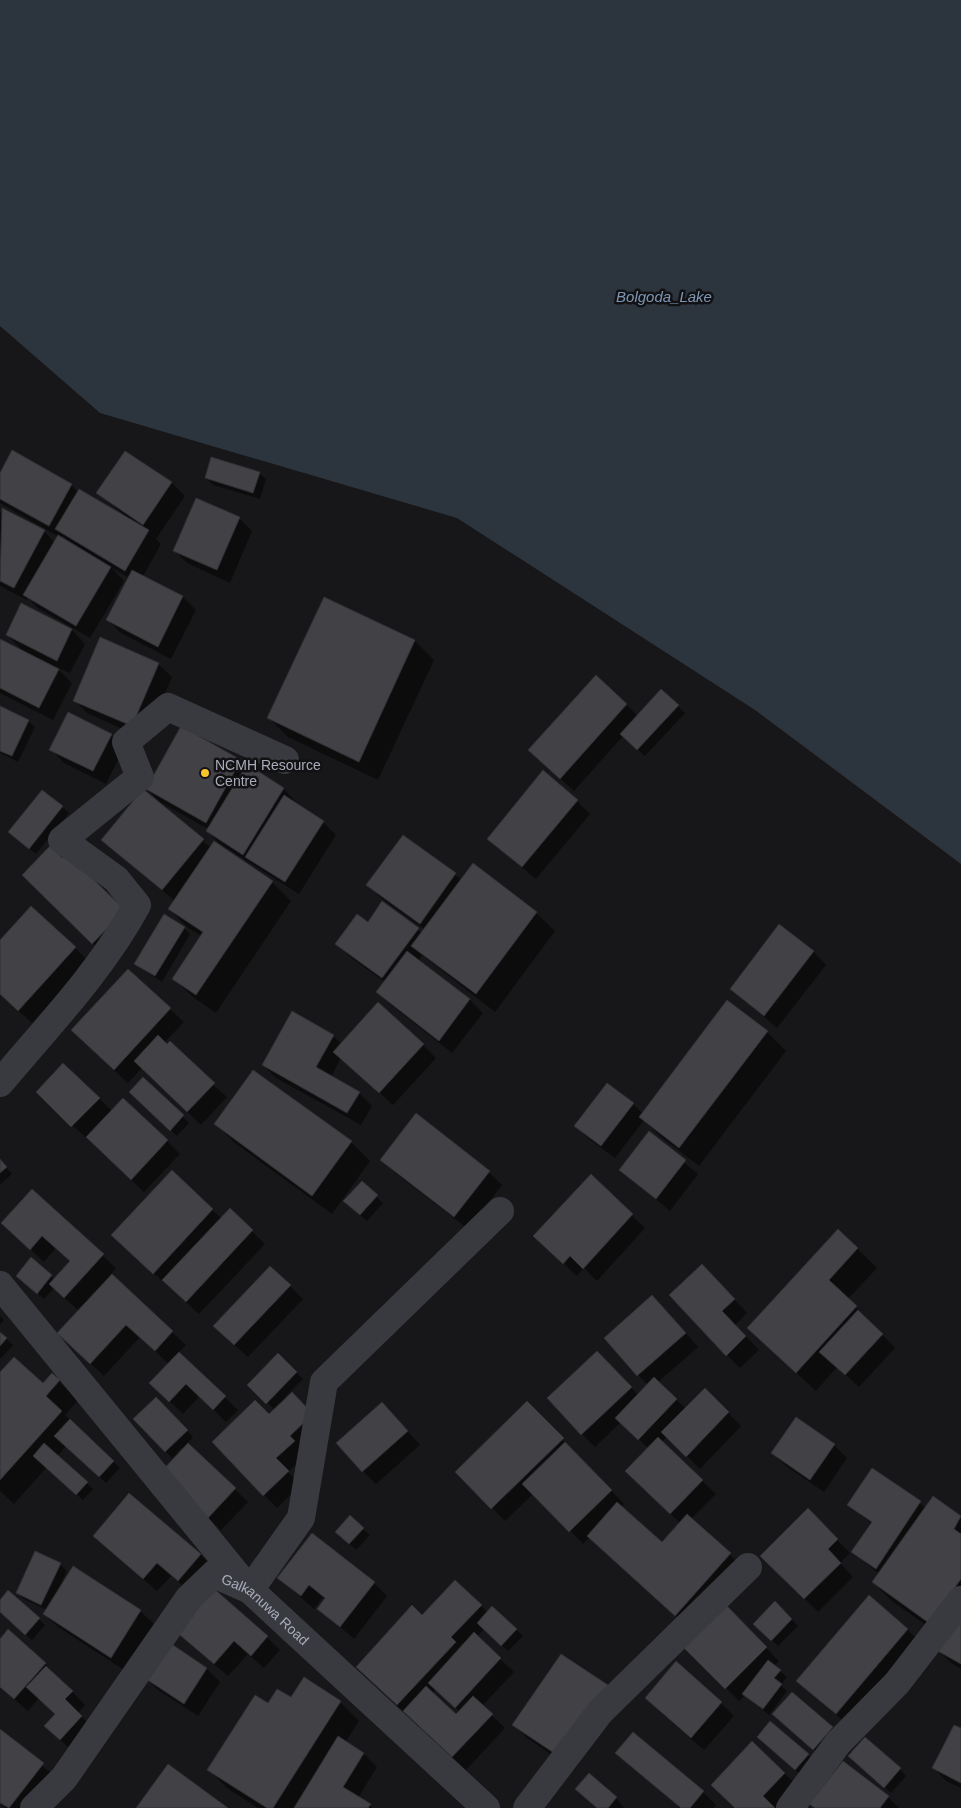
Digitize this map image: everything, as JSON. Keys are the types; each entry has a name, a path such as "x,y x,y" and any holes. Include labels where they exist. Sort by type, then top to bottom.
{"street":[{"path":"0,1083 97,967 122,932 137,904 116,879 62,840 140,777 126,742 168,707 285,760"},
{"path":"0,1285 250,1590 301,1518 324,1382 500,1211"},
{"path":"527,1808 600,1712 748,1567"},
{"name":"Galkanuwa Road","path":"34,1808 64,1778 189,1598 214,1574 250,1590 486,1808"},
{"path":"790,1808 838,1743 897,1683 961,1600"}],"water":[{"name":"Bolgoda_Lake","path":"0,0 961,0 961,864 755,710 457,518 100,413 0,326"}],"building":[{"path":"12,450 72,484 49,526 0,499 0,473"},
{"path":"125,451 172,482 143,525 96,493"},
{"path":"211,457 260,472 253,493 205,478"},
{"path":"79,489 149,530 125,571 55,529"},
{"path":"196,498 240,517 217,570 173,551"},
{"path":"2,508 45,530 14,588 0,581"},
{"path":"58,535 111,567 76,626 23,595"},
{"path":"132,570 183,596 158,647 106,620"},
{"path":"324,597 415,640 359,762 267,718"},
{"path":"21,603 72,629 57,661 6,635"},
{"path":"100,637 159,663 132,726 73,701"},
{"path":"0,639 59,669 39,708 0,688"},
{"path":"596,675 627,704 560,779 528,750"},
{"path":"661,689 679,705 637,750 620,734"},
{"path":"0,706 29,720 12,756 0,751"},
{"path":"68,712 112,734 93,771 49,750"},
{"path":"181,726 241,760 206,823 146,789"},
{"path":"247,764 284,788 243,855 206,831"},
{"path":"543,770 578,800 522,867 487,839"},
{"path":"143,789 204,839 162,890 101,840"},
{"path":"42,790 63,806 29,849 8,832"},
{"path":"284,795 324,821 285,882 245,857"},
{"path":"403,835 456,873 420,924 366,885"},
{"path":"214,841 273,881 196,995 172,979 203,932 168,909"},
{"path":"50,846 62,858 66,853 125,910 92,944 22,875"},
{"path":"473,863 537,912 476,994 411,946"},
{"path":"382,901 419,928 382,978 335,944 357,914 368,922"},
{"path":"31,906 76,947 18,1011 0,994 0,940"},
{"path":"164,914 185,927 155,976 134,964"},
{"path":"779,924 814,951 764,1016 730,989"},
{"path":"407,951 470,999 439,1041 376,992"},
{"path":"128,969 171,1008 114,1070 71,1030"},
{"path":"727,1000 768,1031 679,1148 639,1117"},
{"path":"378,1002 424,1044 379,1093 333,1052"},
{"path":"292,1011 334,1035 316,1067 360,1092 347,1113 262,1065"},
{"path":"158,1035 167,1044 170,1041 215,1083 187,1112 134,1061"},
{"path":"63,1063 100,1098 71,1127 36,1092"},
{"path":"253,1070 352,1141 312,1196 214,1124"},
{"path":"143,1077 184,1115 170,1131 129,1092"},
{"path":"607,1083 634,1103 601,1146 574,1126"},
{"path":"123,1098 168,1140 131,1180 86,1137"},
{"path":"416,1113 490,1171 454,1217 380,1160"},
{"path":"649,1131 686,1160 656,1199 619,1170"},
{"path":"0,1159 7,1167 0,1173"},
{"path":"172,1170 213,1209 153,1274 111,1235"},
{"path":"591,1174 633,1214 583,1269 570,1256 563,1264 533,1236"},
{"path":"362,1181 378,1195 360,1215 343,1201"},
{"path":"32,1189 104,1254 64,1298 49,1284 70,1261 42,1236 30,1250 1,1223"},
{"path":"230,1208 253,1230 186,1302 162,1280"},
{"path":"838,1229 858,1248 829,1280 857,1306 796,1373 747,1328"},
{"path":"31,1257 52,1275 37,1294 16,1276"},
{"path":"702,1264 735,1299 722,1311 746,1336 726,1356 669,1295"},
{"path":"270,1266 291,1285 234,1345 213,1326"},
{"path":"112,1274 173,1331 155,1351 126,1325 90,1364 57,1333"},
{"path":"652,1295 686,1333 637,1376 604,1338"},
{"path":"858,1310 883,1334 845,1375 819,1352"},
{"path":"0,1332 7,1338 0,1346"},
{"path":"597,1351 632,1387 581,1435 547,1398"},
{"path":"179,1352 226,1396 213,1410 186,1384 169,1402 149,1383"},
{"path":"278,1353 297,1372 266,1404 247,1385"},
{"path":"14,1357 43,1383 52,1373 60,1380 46,1396 62,1411 0,1480 0,1372"},
{"path":"654,1377 677,1399 638,1440 615,1418"},
{"path":"705,1388 729,1412 686,1457 661,1432"},
{"path":"292,1392 313,1414 290,1436 295,1441 276,1458 289,1471 263,1496 212,1442 255,1400 269,1414"},
{"path":"156,1397 188,1430 165,1452 133,1419"},
{"path":"527,1401 564,1438 491,1509 455,1472"},
{"path":"382,1402 408,1431 362,1472 336,1443"},
{"path":"796,1417 835,1444 810,1480 771,1453"},
{"path":"70,1419 114,1461 99,1477 54,1436"},
{"path":"658,1437 703,1480 670,1514 625,1471"},
{"path":"565,1442 612,1490 569,1532 522,1484"},
{"path":"44,1443 88,1482 76,1495 33,1456"},
{"path":"188,1443 236,1488 208,1518 160,1473"},
{"path":"872,1468 921,1501 876,1569 851,1552 872,1522 847,1505"},
{"path":"129,1493 201,1554 178,1581 157,1563 143,1579 93,1536"},
{"path":"933,1496 961,1516 954,1529 961,1534 961,1579 929,1623 872,1582"},
{"path":"617,1502 662,1542 687,1514 731,1553 675,1616 587,1536"},
{"path":"808,1508 838,1539 828,1549 841,1563 804,1599 760,1556"},
{"path":"350,1515 364,1528 349,1544 335,1532"},
{"path":"312,1533 375,1582 340,1627 317,1609 325,1598 309,1585 301,1596 277,1578"},
{"path":"35,1551 61,1563 41,1605 16,1593"},
{"path":"73,1566 141,1610 111,1658 43,1614"},
{"path":"455,1580 482,1605 451,1637 456,1642 397,1705 356,1667 412,1605 422,1615"},
{"path":"212,1587 268,1636 251,1656 234,1641 214,1664 174,1630"},
{"path":"8,1590 40,1618 25,1635 0,1612 0,1600"},
{"path":"869,1595 908,1629 836,1714 796,1681"},
{"path":"775,1601 792,1619 771,1641 753,1624"},
{"path":"726,1605 767,1647 725,1689 683,1647"},
{"path":"492,1606 517,1629 501,1646 477,1623"},
{"path":"961,1621 961,1664 936,1650"},
{"path":"8,1629 46,1663 14,1699 0,1687 0,1639"},
{"path":"474,1632 501,1658 455,1708 428,1683"},
{"path":"167,1641 207,1668 184,1704 143,1677"},
{"path":"561,1654 608,1685 560,1757 512,1725"},
{"path":"768,1660 781,1670 774,1678 782,1684 763,1709 742,1694"},
{"path":"676,1661 722,1702 691,1738 645,1698"},
{"path":"46,1666 73,1691 65,1699 82,1716 60,1740 44,1726 55,1714 26,1687"},
{"path":"304,1677 341,1701 273,1808 267,1808 207,1770 255,1695 268,1703 277,1689 291,1697"},
{"path":"426,1686 456,1714 473,1696 493,1714 452,1757 403,1711"},
{"path":"792,1692 833,1727 813,1750 772,1714"},
{"path":"770,1721 809,1754 795,1770 757,1737"},
{"path":"954,1725 961,1728 961,1783 932,1768"},
{"path":"0,1729 44,1763 9,1808 0,1803"},
{"path":"633,1732 704,1791 690,1808 681,1808 615,1753"},
{"path":"338,1736 364,1753 343,1787 371,1804 368,1808 294,1808"},
{"path":"865,1737 901,1768 884,1788 848,1756"},
{"path":"752,1741 785,1773 763,1796 775,1808 735,1808 711,1785"},
{"path":"843,1761 889,1796 880,1808 815,1808 809,1804"},
{"path":"168,1764 228,1808 136,1808"},
{"path":"589,1773 617,1797 608,1808 597,1808 575,1789"}],"place":[{"name":"NCMH Resource Centre","path":"205,773"}]}
